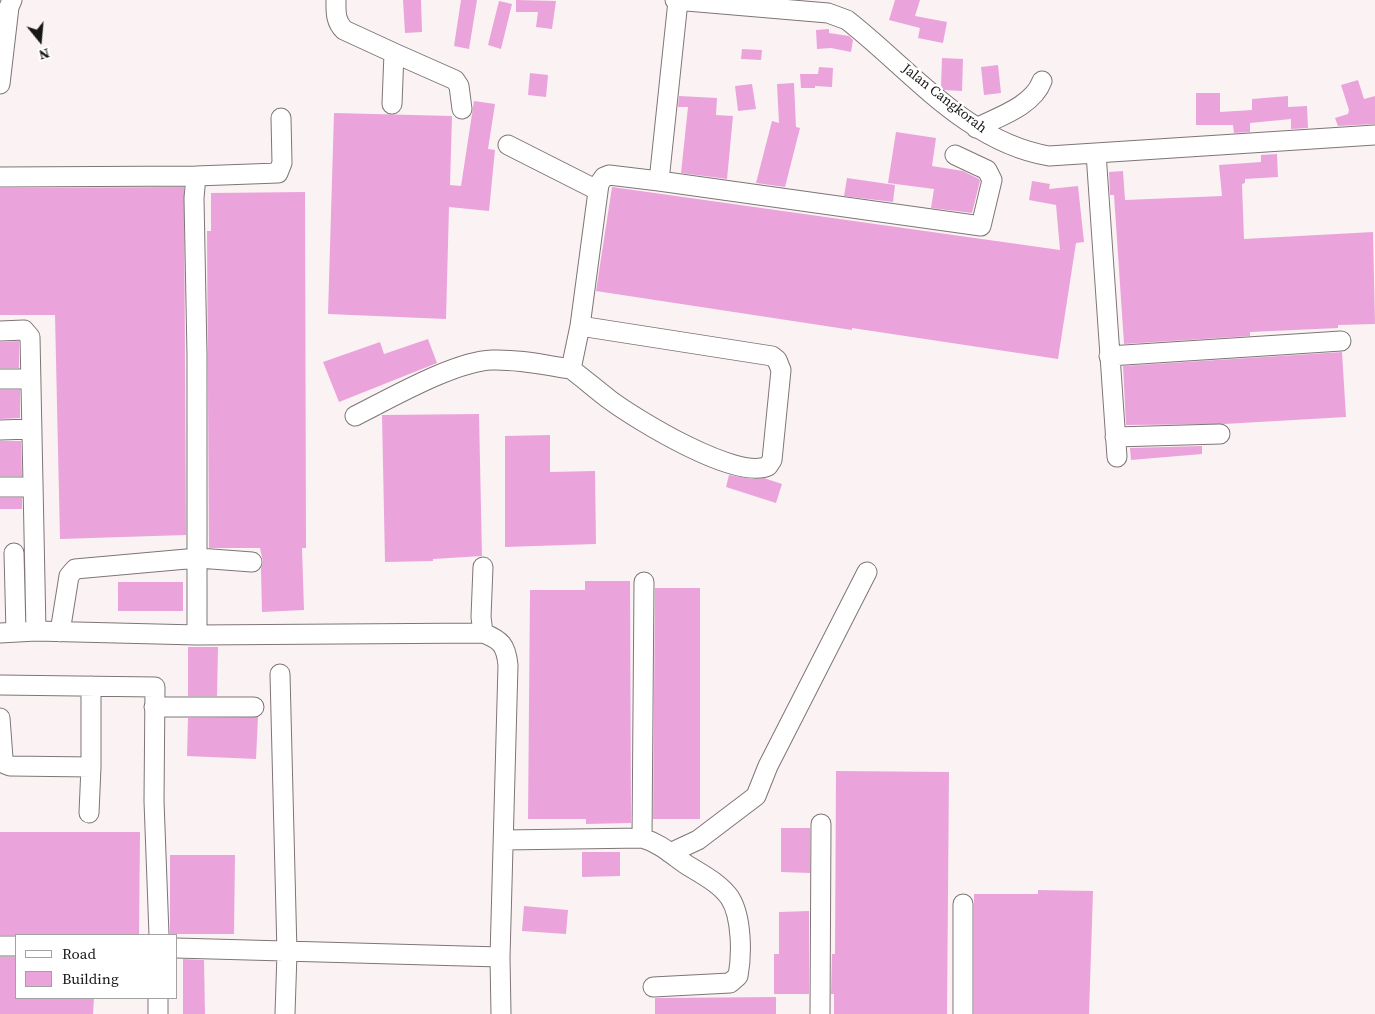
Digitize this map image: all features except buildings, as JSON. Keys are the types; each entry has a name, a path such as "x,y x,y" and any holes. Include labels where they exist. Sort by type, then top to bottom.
{"street":[{"path":"0,84 9,7 12,0"},
{"path":"336,0 337,18 339,25 344,30 454,80 459,86 462,109"},
{"path":"659,181 677,0"},
{"name":"Jalan Cangkorah","path":"677,0 828,14 847,20 976,128 1009,146 1030,153 1048,156 1375,135"},
{"path":"392,104 394,53"},
{"path":"976,128 1007,113 1034,96 1042,81"},
{"path":"0,177 196,176 278,173 282,163 281,118"},
{"path":"508,145 597,190"},
{"path":"1096,153 1117,457"},
{"path":"571,369 580,326 597,190 601,180 610,176 659,181 981,226 992,180 991,175 987,170 955,156"},
{"path":"196,176 194,198 198,558 197,635"},
{"path":"355,416 400,393 476,362 509,360 571,369 610,400 672,438 718,460 754,470 768,466 772,460 780,370 777,360 772,356 580,326"},
{"path":"0,331 27,331 30,337 36,631"},
{"path":"1109,356 1341,341"},
{"path":"0,379 31,379"},
{"path":"0,430 31,429"},
{"path":"1115,438 1220,434"},
{"path":"0,487 32,487"},
{"path":"14,553 8,608 8,632 60,632 151,640 197,635 483,633 497,638 504,644 507,653 500,957 501,1014"},
{"path":"60,632 69,576 76,569 198,558 252,562"},
{"path":"483,567 481,617 483,633"},
{"path":"670,853 698,840 756,796 768,766 867,572"},
{"path":"642,838 644,582"},
{"path":"280,674 287,953 285,1014"},
{"path":"0,685 154,686 154,801 159,934"},
{"path":"89,813 91,686"},
{"path":"154,708 254,707"},
{"path":"0,718 5,764 10,766 91,767"},
{"path":"820,1014 821,824"},
{"path":"504,840 642,838 657,842 708,878 730,898 739,925 740,965 738,976 730,983 679,988 653,988"},
{"path":"963,904 963,1014"},
{"path":"0,946 15,946"},
{"path":"178,948 287,953 500,957"},
{"path":"158,999 158,1014"}]}
